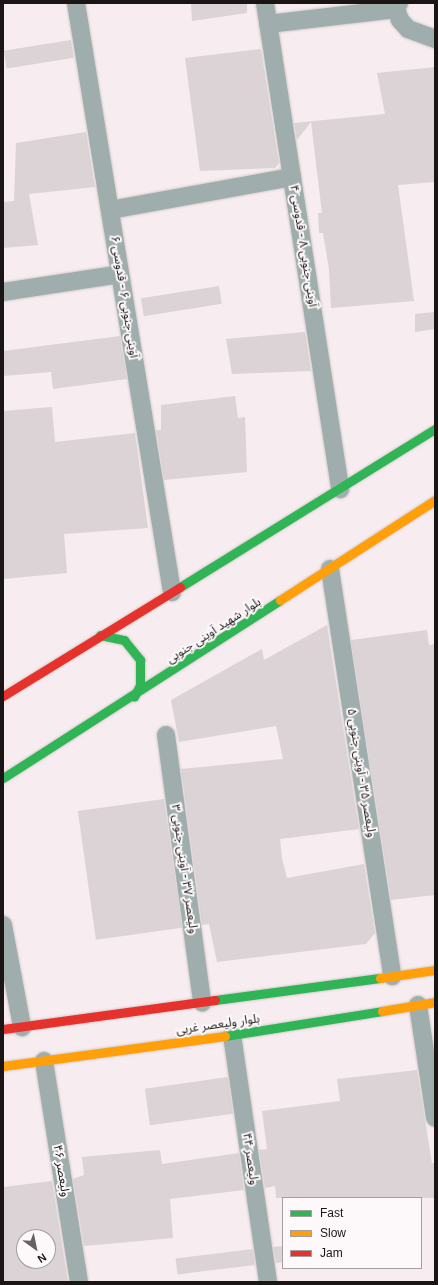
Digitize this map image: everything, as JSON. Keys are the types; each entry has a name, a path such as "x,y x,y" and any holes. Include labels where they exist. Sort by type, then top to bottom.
{"main road":[{"path":"3,696 100,635 340,489 435,428"},
{"name":"بلوار شهید آوینی جنوبی","path":"3,778 134,697 435,500"},
{"path":"100,635 124,640 140,660 140,685 134,697"},
{"name":"بلوار ولیعصر غربی","path":"3,1029 435,970"},
{"name":"بلوار ولیعصر غربی","path":"3,1066 232,1035 427,1003"}],"street":[{"name":"آوینی جنوبی ۶ - قدوسی ۶","path":"76,3 172,592"},
{"name":"آوینی جنوبی ۸ - قدوسی ۴","path":"265,3 340,489"},
{"path":"268,24 397,6 408,28 435,39"},
{"path":"110,210 292,177"},
{"path":"3,292 120,274"},
{"name":"ولیعصر ۳۵ - آوینی جنوبی ۵","path":"330,569 392,976"},
{"name":"ولیعصر ۳۷ - آوینی جنوبی ۳","path":"166,735 202,1003"},
{"path":"3,925 22,1027"},
{"path":"427,1003 435,1118"},
{"name":"ولیعصر ۴۴","path":"232,1035 268,1282"},
{"name":"ولیعصر ۴۶","path":"44,1061 79,1282"}],"building":[{"path":"191,3 247,3 247,13 192,21"},
{"path":"71,40 74,58 7,68 4,51"},
{"path":"261,49 279,163 275,168 200,171 185,58"},
{"path":"435,67 435,182 398,185 414,301 331,308 329,269 323,233 319,233 318,213 322,213 311,122 297,140 294,123 385,114 377,73"},
{"path":"86,132 95,187 29,194 38,245 3,248 3,202 14,201 16,143"},
{"path":"219,286 222,304 144,316 141,298"},
{"path":"435,312 435,329 415,332 415,314"},
{"path":"305,332 311,371 232,374 226,339"},
{"path":"120,336 127,379 53,389 51,372 3,376 3,351"},
{"path":"235,396 238,418 245,417 247,472 164,480 156,430 161,430 161,405"},
{"path":"52,407 55,442 135,433 148,528 64,534 67,573 3,579 3,411"},
{"path":"327,625 359,829 280,839 282,858 287,878 364,864 375,933 366,944 217,962 209,924 202,925 181,769 283,759 276,726 179,742 171,700 262,649 264,660"},
{"path":"427,630 429,645 435,644 435,895 391,900 351,640"},
{"path":"164,799 182,928 96,940 78,811"},
{"path":"417,1070 432,1163 435,1163 435,1198 276,1198 275,1186 265,1188 259,1150 267,1149 262,1111 340,1101 337,1079"},
{"path":"228,1077 233,1114 150,1125 145,1089"},
{"path":"160,1150 162,1164 239,1153 244,1190 170,1199 173,1238 84,1246 73,1179 84,1175 82,1157"},
{"path":"52,1181 68,1282 3,1282 3,1187"},
{"path":"282,1246 282,1262 276,1263 273,1247"},
{"path":"253,1249 255,1265 178,1274 176,1259"}],"traffic: fast":[{"path":"180,587 435,429"},
{"path":"3,778 280,600"},
{"path":"100,635 124,640 140,660 140,685 134,697"},
{"path":"215,1000 380,978"},
{"path":"225,1036 382,1011"}],"traffic: slow":[{"path":"280,600 435,500"},
{"path":"380,978 435,970"},
{"path":"382,1011 435,1002"},
{"path":"3,1066 225,1036"}],"traffic: jam":[{"path":"3,696 180,587"},
{"path":"3,1029 215,1000"}]}
